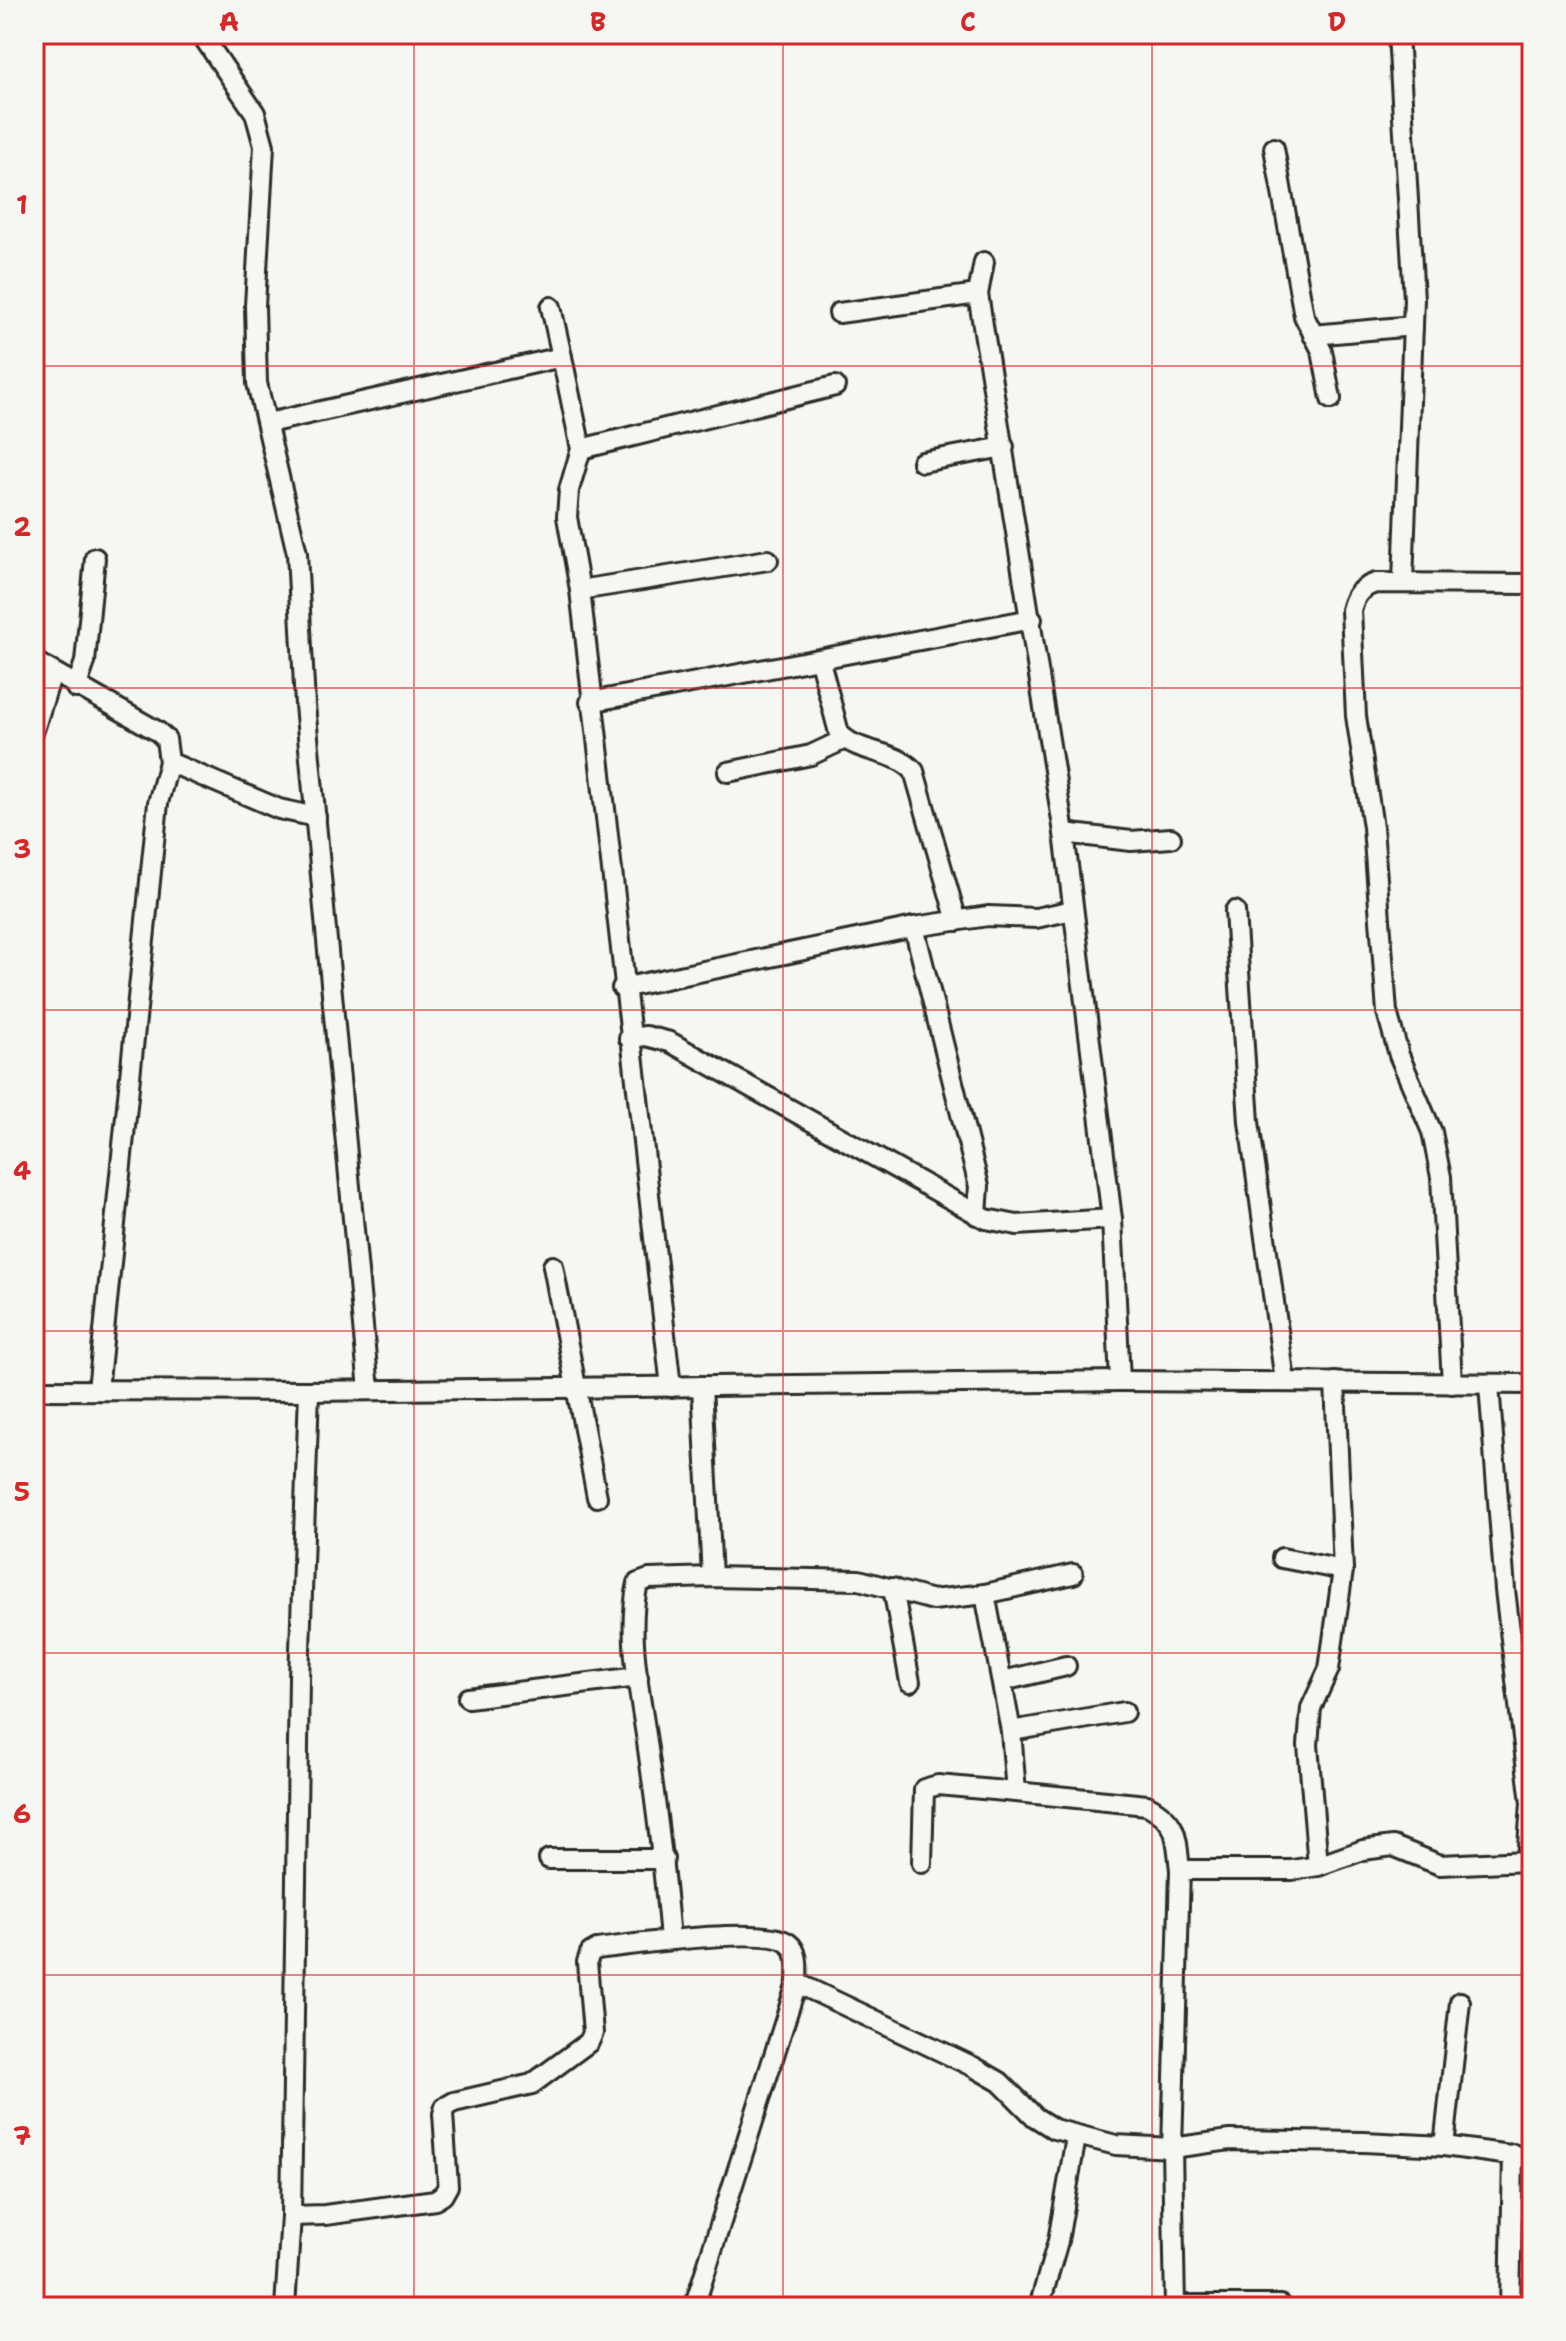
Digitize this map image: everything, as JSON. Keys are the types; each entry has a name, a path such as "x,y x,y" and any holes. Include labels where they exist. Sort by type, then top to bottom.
{"street":[{"path":"201,34 255,113 264,146 255,353 257,383 297,553 305,705 369,1390"},
{"path":"1398,34 1413,326 1403,581"},
{"path":"1274,148 1304,316 1322,351 1331,399"},
{"path":"984,262 978,294 1064,833 1112,1219 1120,1381"},
{"path":"839,313 978,294"},
{"path":"551,307 581,449 569,490 567,517 580,590 622,988 671,1387"},
{"path":"1313,335 1413,326"},
{"path":"268,423 562,357"},
{"path":"581,449 835,386"},
{"path":"922,462 1004,447"},
{"path":"76,688 85,662 95,558"},
{"path":"580,590 768,560"},
{"path":"1452,1384 1441,1177 1432,1132 1399,1055 1387,1012 1373,827 1356,716 1351,644 1355,596 1366,586 1403,581 1532,584"},
{"path":"590,702 1032,619"},
{"path":"34,661 76,688 157,731 166,739 169,762 158,803 152,850 98,1390"},
{"path":"820,661 839,733 845,739 893,755 914,771 957,921"},
{"path":"34,730 52,673"},
{"path":"728,772 811,755 845,739"},
{"path":"169,762 279,809 316,817"},
{"path":"1064,833 1131,841 1171,838"},
{"path":"622,988 914,927 988,916 1021,919 1073,910"},
{"path":"1235,911 1249,1122 1285,1381"},
{"path":"914,927 979,1186 977,1215"},
{"path":"629,1038 646,1036 670,1042 977,1215 1000,1224 1112,1219"},
{"path":"553,1266 597,1497"},
{"path":"34,1390 309,1391 1120,1381 1532,1384"},
{"path":"1318,1866 1308,1745 1311,1708 1329,1669 1343,1570 1335,1382"},
{"path":"1180,1870 1292,1870 1318,1866 1363,1850 1393,1846 1440,1865 1529,1868 1531,1803 1505,1590 1489,1385"},
{"path":"702,1386 712,1577"},
{"path":"285,2307 291,2216 298,1710 309,1391"},
{"path":"1282,1558 1343,1570"},
{"path":"670,1940 664,1859 638,1677 635,1598 638,1583 649,1579 712,1577 859,1580 933,1600 985,1594 1073,1574"},
{"path":"893,1588 910,1682"},
{"path":"985,1594 1011,1731 1016,1792"},
{"path":"1003,1681 1066,1666"},
{"path":"468,1698 638,1677"},
{"path":"1011,1731 1124,1712"},
{"path":"922,1863 924,1789 938,1785 1147,1805 1166,1815 1175,1830 1180,1870 1172,2148 1175,2306 1280,2305"},
{"path":"549,1859 664,1859"},
{"path":"291,2216 325,2215 435,2200 443,2195 448,2186 445,2107 454,2102 532,2084 589,2042 593,2033 587,1962 590,1953 670,1940 778,1937 790,1944 798,1957 797,1983 694,2307"},
{"path":"797,1983 974,2067 1000,2082 1035,2117 1076,2137 1116,2145 1172,2148 1230,2140 1444,2146 1523,2156 1510,2307"},
{"path":"1444,2146 1460,2002"},
{"path":"1039,2307 1058,2241 1076,2137"}]}
